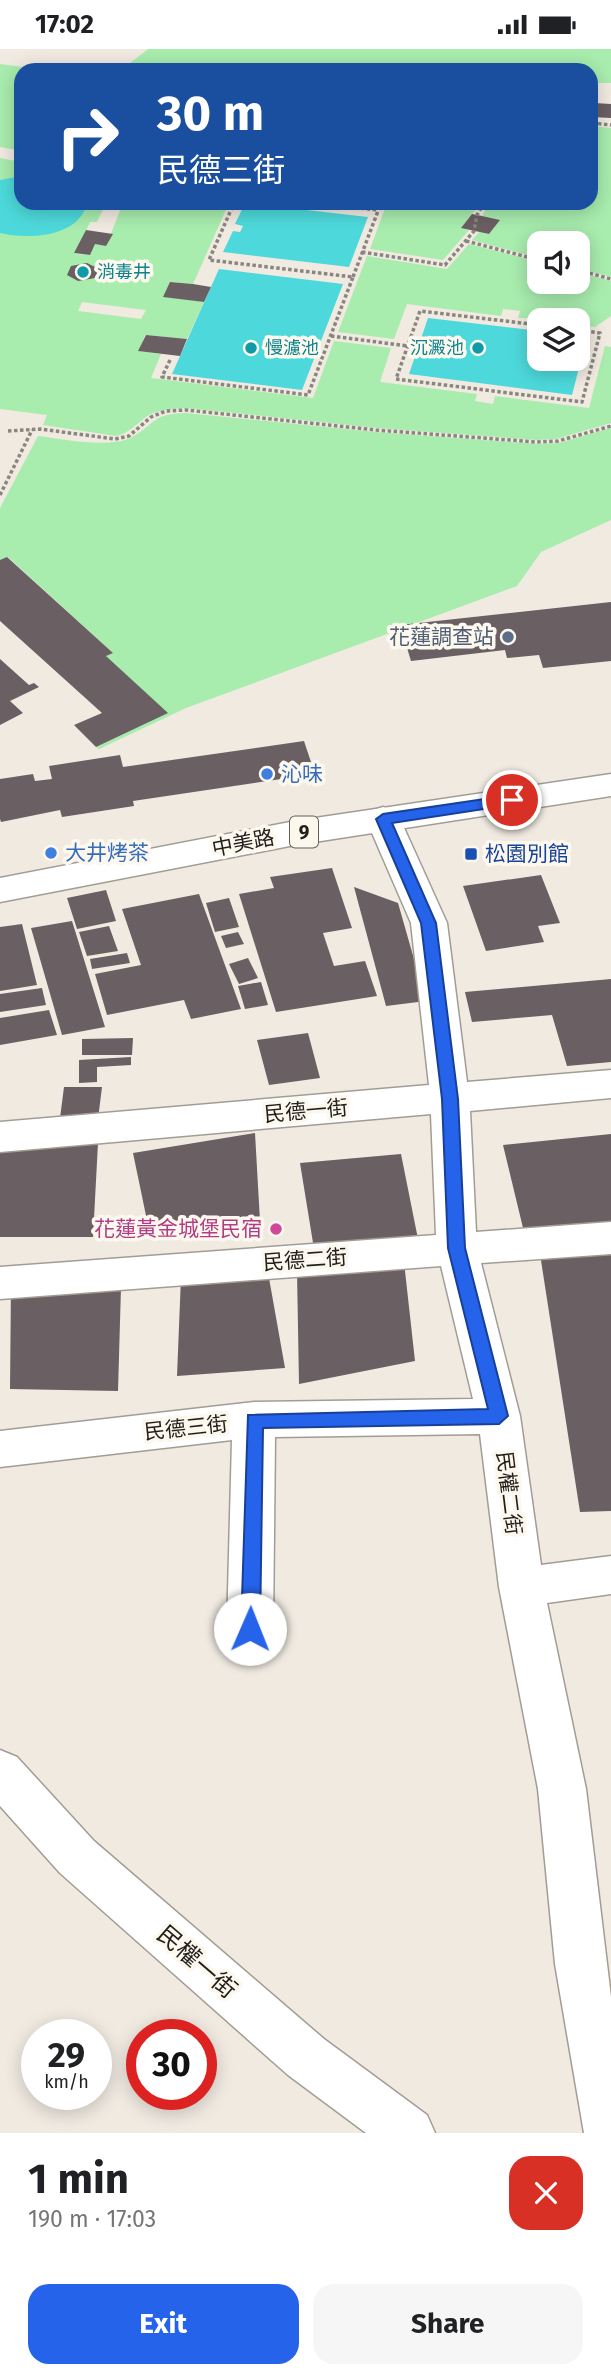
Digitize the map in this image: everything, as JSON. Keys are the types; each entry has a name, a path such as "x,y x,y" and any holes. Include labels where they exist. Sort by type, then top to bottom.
{"street":[{"name":"中美路","path":"0,890 295,833 611,785"},
{"name":"民權二街","path":"383,819 429,923 450,1099 457,1248 499,1416 521,1587 596,1963 610,2133"},
{"name":"民德一街","path":"0,1137 611,1084"},
{"name":"民德二街","path":"0,1283 611,1238"},
{"name":"民德三街","path":"0,1449 254,1420 499,1416"},
{"path":"250,1629 254,1420"},
{"path":"521,1587 611,1576"},
{"name":"民權一街","path":"0,1772 77,1857 306,2057 409,2133"}],"path":[{"path":"231,210 209,260 353,277"},
{"path":"170,360 162,377 307,395 378,211 370,210"},
{"path":"362,252 445,265 474,231 480,210"},
{"path":"466,241 527,257"},
{"path":"590,273 611,279"},
{"path":"527,324 420,311 396,379 582,402 600,333 590,332"},
{"path":"331,336 408,345"},
{"path":"8,431 32,430 116,439 129,436 150,417 166,411 186,410 376,430 536,442 558,441 611,426"},
{"path":"0,495 32,430"}],"green space":[{"path":"148,49 611,49 611,83 598,83 598,63 130,63"},
{"path":"0,64 14,66 14,150 0,147"},
{"path":"598,127 611,128 611,277 590,271 590,231 527,231 527,255 472,240 479,232 489,234 500,220 482,216 485,210 598,210"},
{"path":"0,158 14,161 14,210 103,210 97,222 90,222 75,254 89,255 95,244 106,246 120,210 226,210 193,284 171,282 164,296 204,302 187,339 145,335 139,351 161,354 151,378 313,398 334,341 391,348 380,382 477,394 475,401 493,404 495,396 589,408 605,346 611,347 611,423 556,439 536,440 377,428 186,408 155,412 116,436 43,425 47,415 0,409","holes":["82,302 146,310 141,319 78,311"]},
{"path":"384,210 475,210 461,228 469,230 443,260 370,249"},
{"path":"469,244 527,259 527,294 590,294 590,275 611,281 611,316 595,327 590,326 590,308 527,308 527,318 518,318 520,311 503,309 501,316 407,304 394,339 338,332 367,256 447,269"},
{"path":"186,413 376,432 537,444 559,443 611,428 611,520 541,552 517,586 186,708 99,749 96,747 167,713 106,656 112,652 8,557 0,560 0,508 38,436 86,442 123,441 160,417"}],"water":[{"path":"14,177 14,210 84,210 74,223 51,233 24,236 0,233 0,180"},
{"path":"242,210 306,210 368,217 349,267 223,252 233,231 240,232 243,226 235,224"},
{"path":"219,269 343,284 302,390 172,374"},
{"name":"沉澱池","path":"428,318 527,330 527,371 578,371 572,395 409,374"}],"building":[{"path":"598,103 611,104 611,118 598,117"},
{"path":"472,214 500,220 489,234 461,228"},
{"path":"86,230 113,234 106,246 95,244 90,255 74,253"},
{"name":"消毒井","path":"87,263 99,269 95,278 78,281 67,275 71,266"},
{"path":"170,282 211,287 204,302 163,297"},
{"path":"146,335 187,339 180,356 138,351"},
{"path":"7,557 113,653 106,656 168,713 96,747 74,725 102,713 0,621 0,560"},
{"name":"花蓮調查站","path":"611,602 611,661 543,668 539,655 507,658 505,650 411,661 400,625"},
{"path":"0,659 29,685 34,683 39,687 10,701 23,713 0,725"},
{"path":"304,741 315,774 133,801 134,806 62,817 60,810 1,822 0,819 0,779 33,774 35,781 52,779 49,766 120,755 123,767"},
{"path":"332,868 352,928 323,933 334,966 365,961 377,996 276,1012 239,894 274,888 270,877"},
{"path":"541,875 560,923 538,926 544,942 486,951 463,886"},
{"path":"354,887 398,903 426,1001 386,1006"},
{"path":"106,890 116,921 77,929 67,898"},
{"path":"199,894 241,1009 191,1019 184,1000 107,1015 95,974 141,965 122,909"},
{"path":"229,898 239,927 215,932 206,903"},
{"path":"72,921 105,1027 62,1035 31,928"},
{"path":"22,924 37,985 0,991 0,927"},
{"path":"109,926 118,951 87,956 79,932"},
{"path":"238,932 244,944 226,948 221,936"},
{"path":"127,953 130,963 92,969 90,959"},
{"path":"248,958 258,978 239,984 229,964"},
{"path":"611,979 611,1062 567,1066 552,1015 472,1022 465,992"},
{"path":"261,982 268,1005 245,1009 238,986"},
{"path":"42,988 46,1005 0,1012 0,994"},
{"path":"49,1010 57,1035 0,1045 0,1018"},
{"path":"308,1033 320,1078 269,1085 257,1040"},
{"path":"133,1038 132,1055 82,1055 82,1039"},
{"path":"131,1057 131,1065 97,1067 97,1082 79,1083 79,1060"},
{"path":"64,1087 102,1087 98,1119 60,1118"},
{"path":"255,1133 260,1221 149,1230 133,1153"},
{"path":"611,1134 611,1222 524,1232 503,1145"},
{"path":"98,1143 93,1237 0,1237 0,1149"},
{"path":"401,1154 418,1239 314,1249 300,1163"},
{"path":"611,1250 611,1511 580,1512 540,1254"},
{"path":"404,1262 415,1361 299,1384 297,1271"},
{"path":"181,1277 269,1278 285,1368 177,1376"},
{"path":"11,1282 121,1287 118,1391 10,1389"}],"place":[{"name":"消毒井","path":"83,272"},
{"name":"慢濾池","path":"251,348"},
{"name":"沉澱池","path":"478,348"},
{"name":"花蓮調查站","path":"508,637"},
{"name":"沁味","path":"267,774"},
{"name":"大井烤茶","path":"51,853"},
{"name":"松園別館","path":"471,854"},
{"name":"花蓮黃金城堡民宿","path":"276,1229"}],"route":[{"path":"250,1629 254,1420 499,1416 457,1248 450,1099 429,923 383,819 512,800"}]}
